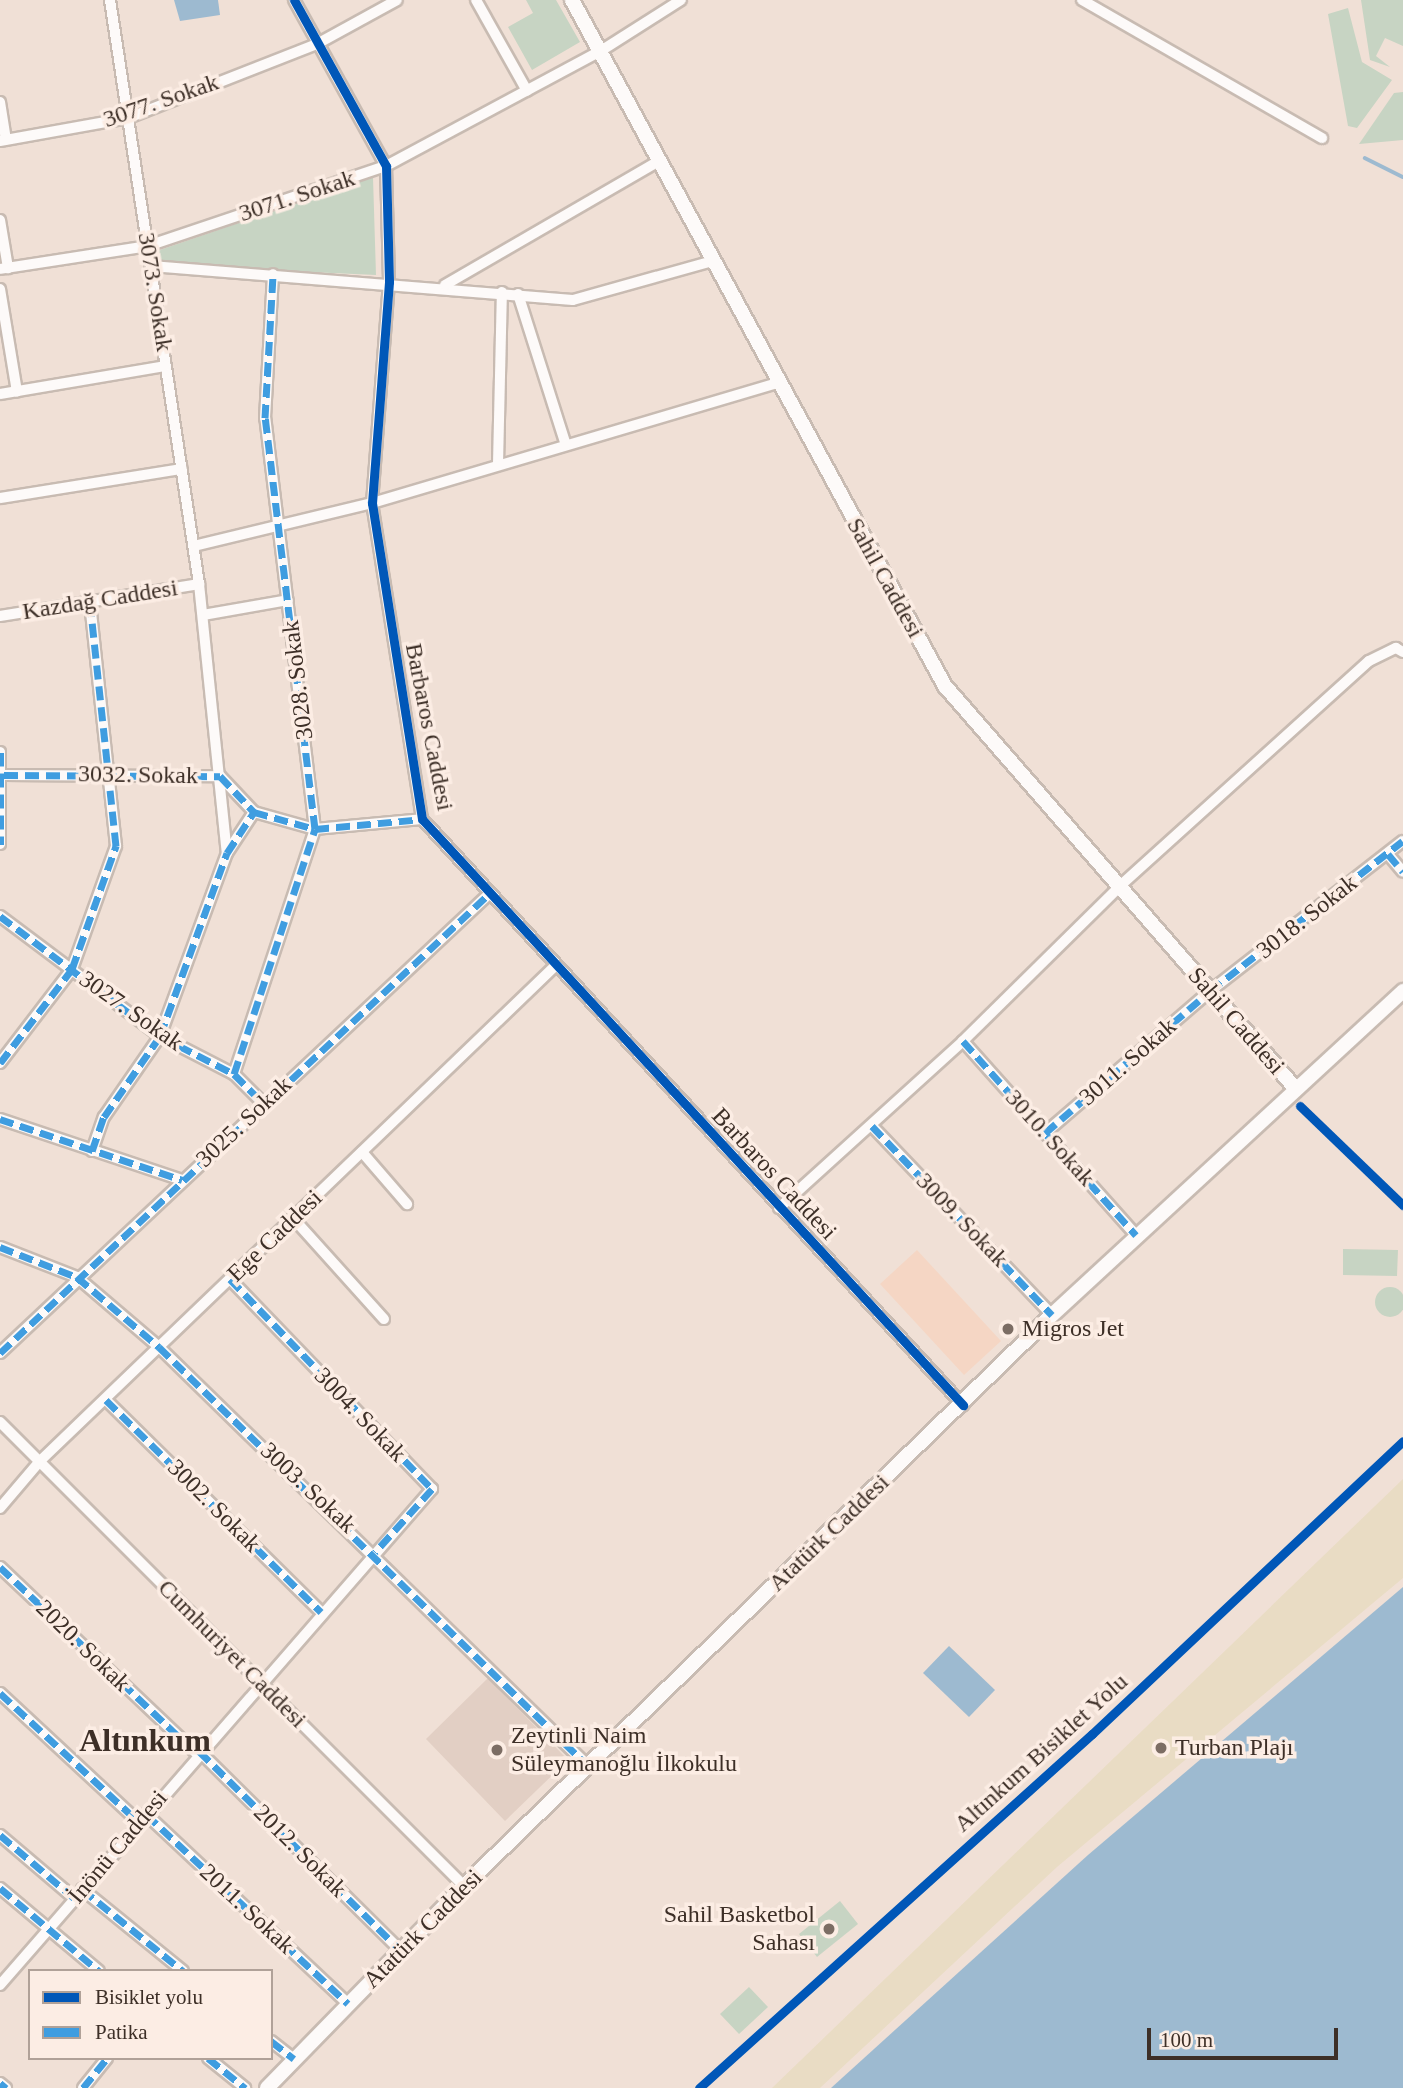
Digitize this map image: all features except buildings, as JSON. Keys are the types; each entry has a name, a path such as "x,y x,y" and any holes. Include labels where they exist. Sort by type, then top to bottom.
{"main road":[{"name":"Sahil Caddesi","path":"572,0 657,162 945,686 1296,1089"},
{"name":"Atatürk Caddesi","path":"267,2088 464,1886 963,1405 1052,1315 1136,1234 1403,990"}],"street":[{"name":"3073. Sokak","path":"110,0 194,546 227,853"},
{"name":"Barbaros Caddesi","path":"294,0 386,166 390,282 372,503 422,819 554,967 963,1405"},
{"name":"3077. Sokak","path":"3,141 128,118 317,44 397,0"},
{"path":"476,0 527,91"},
{"name":"3071. Sokak","path":"4,269 148,246 386,166 599,52 681,0"},
{"path":"1082,0 1322,138"},
{"path":"0,102 3,141"},
{"path":"444,285 657,162"},
{"path":"0,220 4,269"},
{"path":"151,266 444,285 573,300 713,261"},
{"name":"3028. Sokak","path":"234,1074 316,829 265,418 273,274"},
{"path":"0,289 17,391"},
{"path":"498,464 502,292"},
{"path":"518,294 565,445"},
{"path":"0,394 166,366"},
{"path":"194,546 279,528 372,503 778,383"},
{"path":"0,498 182,469"},
{"name":"Kazdağ Caddesi","path":"0,616 199,584"},
{"path":"203,615 288,600"},
{"path":"0,1063 72,969 116,846 113,773 89,601"},
{"path":"779,1208 963,1041 1121,885 1369,661 1396,648 1403,652"},
{"path":"0,752 4,775 0,844"},
{"name":"3032. Sokak","path":"4,775 113,773 220,776 254,812"},
{"path":"92,1151 104,1117 160,1036 227,853 254,812 316,829 422,819"},
{"name":"3018. Sokak","path":"1210,991 1403,841"},
{"path":"1388,854 1403,872"},
{"name":"3025. Sokak","path":"0,1353 77,1277 490,893"},
{"name":"3027. Sokak","path":"0,916 160,1036 234,1074 263,1103"},
{"name":"Ege Caddesi","path":"0,1508 40,1461 554,967"},
{"name":"3011. Sokak","path":"1045,1133 1210,991"},
{"name":"3010. Sokak","path":"963,1041 1136,1234"},
{"path":"0,1119 182,1180"},
{"name":"3009. Sokak","path":"872,1126 1052,1315"},
{"path":"362,1152 407,1204"},
{"path":"293,1218 384,1319"},
{"name":"3003. Sokak","path":"0,1247 77,1277 159,1348 375,1552 588,1766"},
{"name":"3004. Sokak","path":"230,1279 432,1489 375,1552"},
{"name":"3002. Sokak","path":"106,1400 321,1612"},
{"name":"Cumhuriyet Caddesi","path":"0,1422 464,1886"},
{"name":"İnönü Caddesi","path":"0,1985 259,1682 375,1552"},
{"name":"2020. Sokak","path":"0,1567 198,1753"},
{"name":"2011. Sokak","path":"0,1693 348,2004"},
{"name":"2012. Sokak","path":"198,1753 401,1951"},
{"path":"0,1835 180,1969"},
{"path":"0,1888 97,1969"},
{"path":"273,2043 294,2059"},
{"path":"83,2088 105,2060"},
{"path":"210,2060 244,2088"},
{"path":"0,2083 6,2088"}],"shaded area":[{"path":"917,1250 1001,1341 964,1375 880,1284"},
{"name":"Zeytinli Naim Süleymanoğlu İlkokulu","path":"488,1678 568,1760 505,1821 426,1739"}],"green space":[{"path":"526,0 556,0 580,42 532,70 508,27 533,13"},
{"path":"1361,0 1403,0 1403,46 1385,38 1376,56 1390,67 1370,60"},
{"path":"1348,8 1362,62 1392,80 1357,128 1348,126 1328,14"},
{"path":"1403,92 1403,140 1359,144 1394,93"},
{"path":"373,177 376,275 158,265 157,251"},
{"path":"1343,1249 1398,1250 1397,1276 1343,1275"},
{"path":"1384,1288 1396,1288 1404,1296 1404,1308 1396,1316 1384,1316 1376,1308 1376,1296"},
{"name":"Sahil Basketbol Sahası","path":"840,1901 858,1924 817,1957 799,1934"},
{"path":"749,1987 768,2007 739,2034 720,2014"}],"sand":[{"name":"Turban Plajı","path":"1403,1479 1403,1578 1057,1867 820,2088 772,2088"}],"water":[{"path":"174,0 218,0 220,15 180,21"},
{"path":"1403,1587 1403,2088 831,2088 1088,1855"},
{"path":"949,1646 995,1690 969,1717 923,1673"}],"waterway":[{"path":"1365,158 1403,177"}],"marked path":[{"path":"234,1074 315,829 265,418 273,274"},
{"path":"0,1063 72,969 116,846 90,601"},
{"path":"0,752 0,844"},
{"path":"4,775 220,776 254,812 315,829 422,819"},
{"path":"92,1151 104,1117 160,1036 227,853 254,812"},
{"path":"1045,1133 1210,991 1403,841"},
{"path":"1388,854 1403,872"},
{"path":"0,1353 490,893"},
{"path":"0,916 160,1036 234,1074 263,1103"},
{"path":"963,1041 1136,1235"},
{"path":"0,1119 182,1180"},
{"path":"872,1126 1052,1315"},
{"path":"0,1247 77,1277 159,1347 588,1766"},
{"path":"230,1279 432,1489 375,1552"},
{"path":"106,1400 321,1612"},
{"path":"0,1567 197,1754"},
{"path":"0,1693 139,1822"},
{"path":"199,1751 401,1951"},
{"path":"146,1814 348,2004"},
{"path":"0,1835 74,1898"},
{"path":"0,1888 97,1969"},
{"path":"82,1889 181,1969"},
{"path":"273,2043 294,2059"},
{"path":"83,2088 105,2060"},
{"path":"210,2060 245,2088"},
{"path":"0,2083 6,2088"}],"cycle path":[{"path":"294,0 386,166 389,282 372,503 422,819 963,1405"},
{"path":"1300,1106 1403,1205"},
{"name":"Altınkum Bisiklet Yolu","path":"699,2088 1092,1734 1403,1441"}],"place":[{"name":"Migros Jet","path":"1008,1329"},
{"name":"Turban Plajı","path":"1161,1748"},
{"name":"Zeytinli Naim Süleymanoğlu İlkokulu","path":"497,1750"},
{"name":"Sahil Basketbol Sahası","path":"829,1929"}],"district":[{"name":"Altınkum","path":"145,1740"}]}
